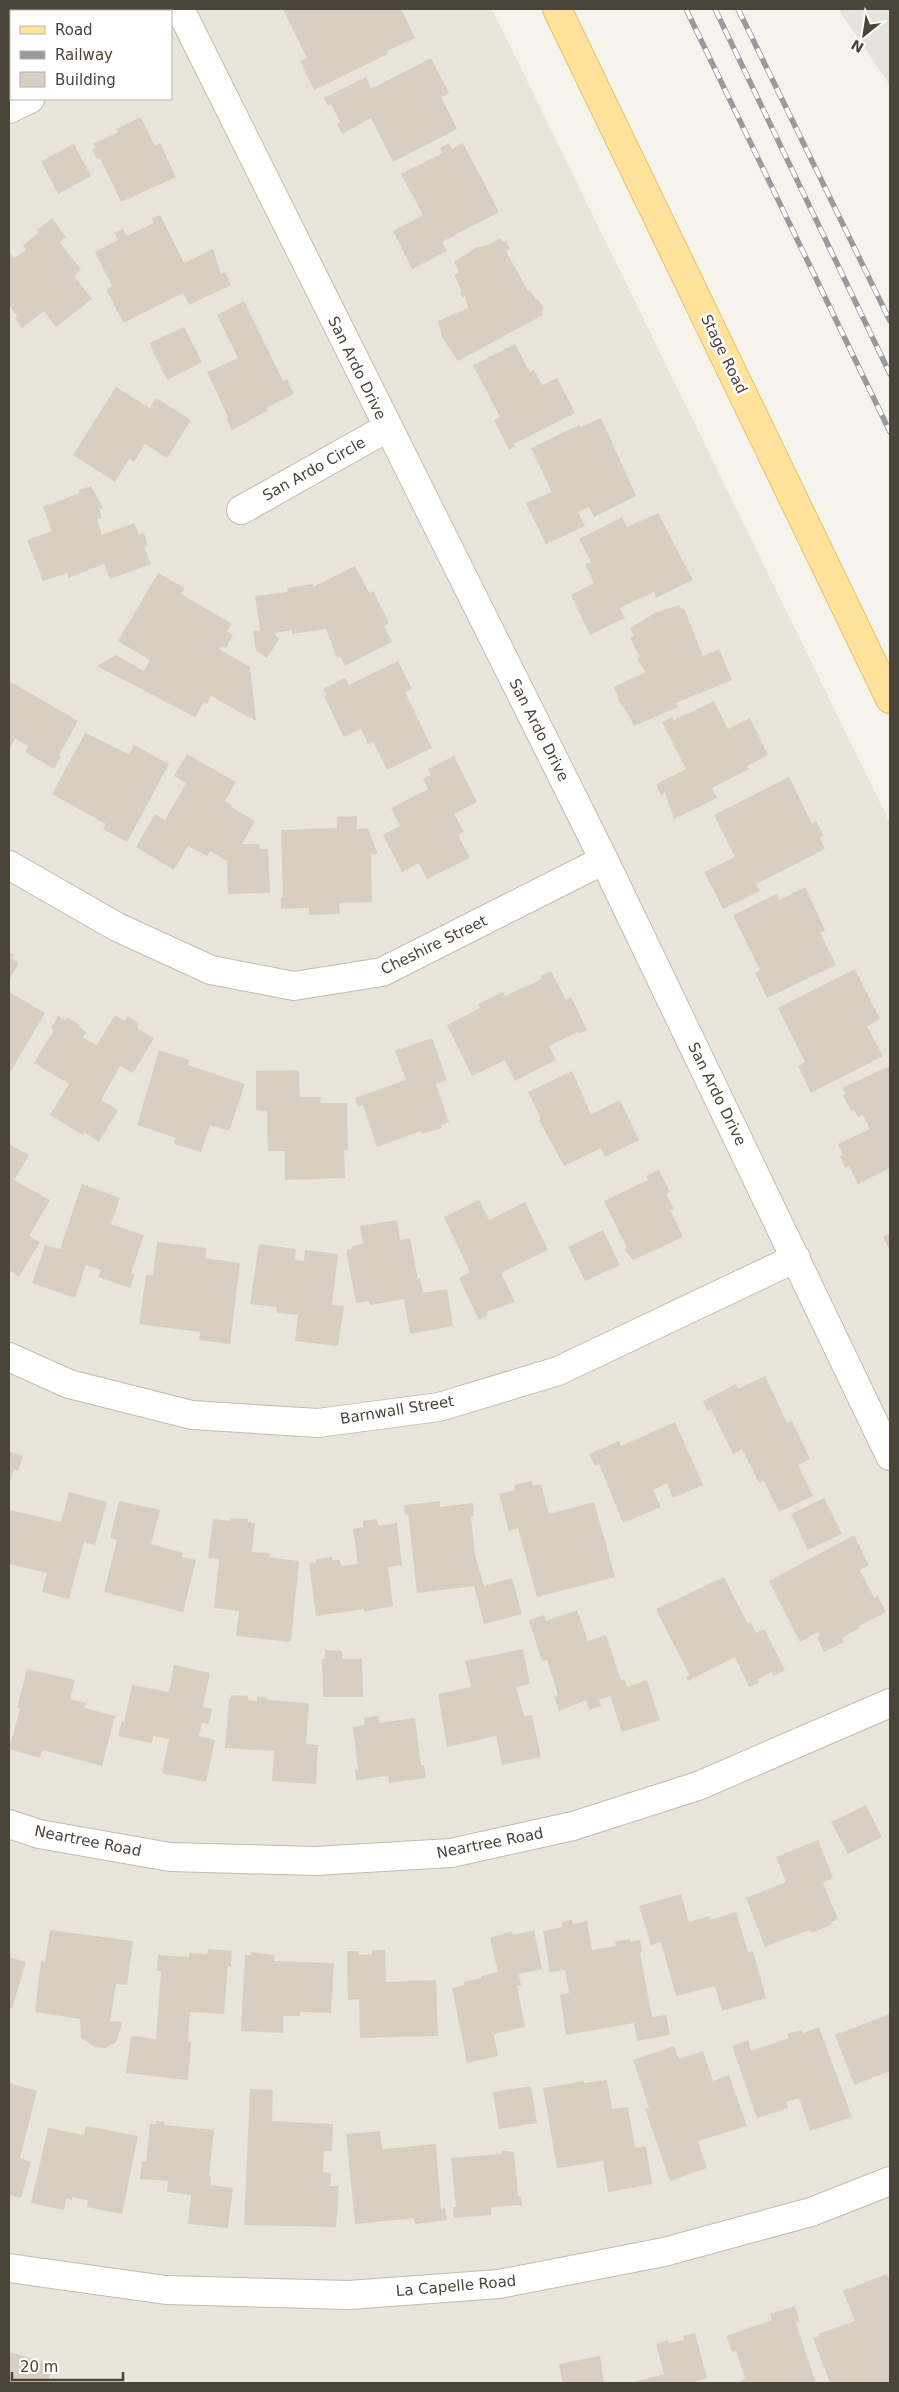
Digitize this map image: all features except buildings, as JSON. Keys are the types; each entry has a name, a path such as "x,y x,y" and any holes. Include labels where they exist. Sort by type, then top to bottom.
{"main road":[{"name":"Stage Road","path":"557,9 890,699"}],"street":[{"name":"San Ardo Drive","path":"179,21 387,428 604,860 890,1456"},
{"path":"9,109 28,100"},
{"name":"San Ardo Circle","path":"241,510 387,428"},
{"name":"Cheshire Street","path":"9,865 117,927 211,970 294,986 382,972 604,860"},
{"name":"Barnwall Street","path":"9,1357 69,1384 192,1416 318,1423 438,1407 558,1371 796,1258"},
{"name":"Neartree Road","path":"9,1824 39,1834 170,1857 315,1861 451,1853 573,1826 698,1786 890,1703"},
{"name":"La Capelle Road","path":"9,2268 166,2290 349,2295 499,2284 664,2252 811,2212 890,2181"}],"shaded area":[{"path":"9,9 492,9 890,823 890,2383 9,2383"},
{"path":"839,9 890,9 890,85 843,16"}],"railway":[{"path":"686,9 890,432"},
{"path":"715,9 890,374"},
{"path":"738,9 890,321"}]}
